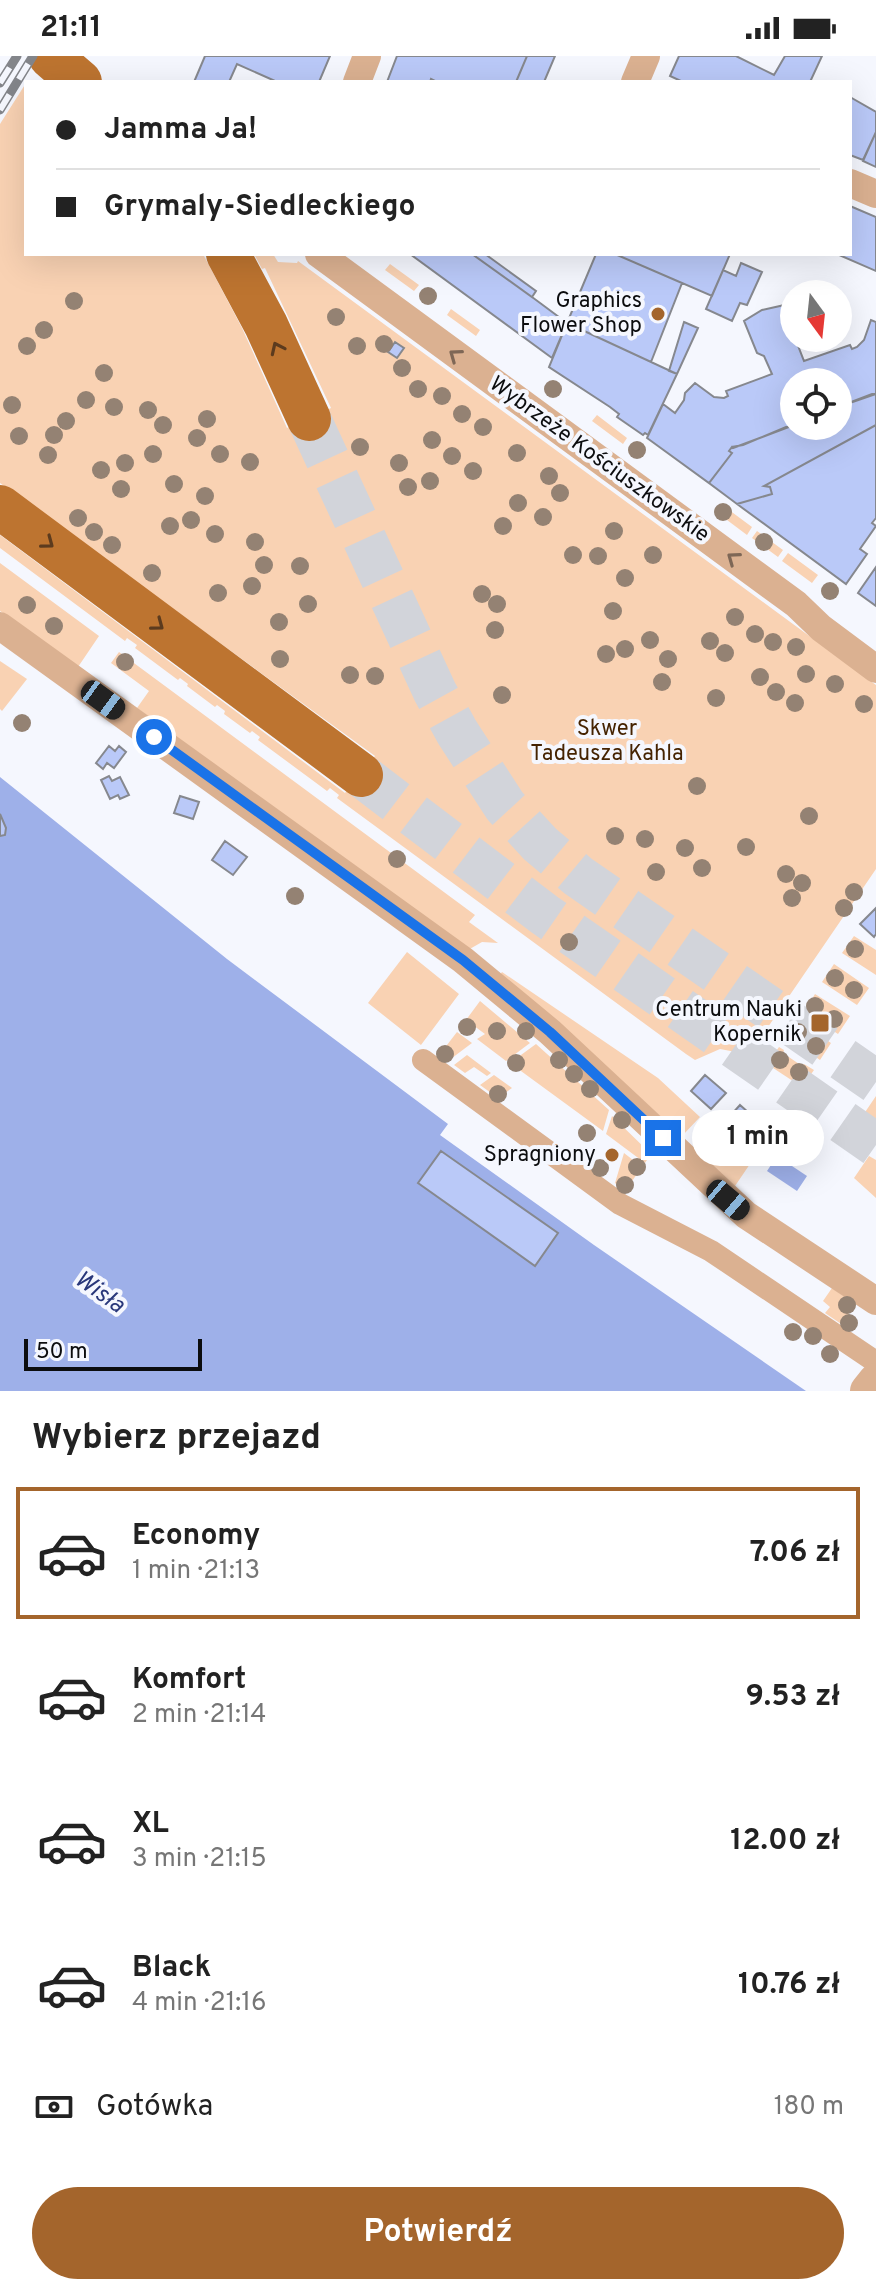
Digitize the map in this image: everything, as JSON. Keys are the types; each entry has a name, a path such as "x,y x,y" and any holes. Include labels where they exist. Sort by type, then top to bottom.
{"main road":[{"path":"50,56 78,80"},
{"path":"229,256 266,325 309,419"},
{"path":"0,507 361,775"}],"street":[{"path":"358,80 367,56"},
{"path":"636,80 646,56"},
{"path":"852,184 876,194"},
{"name":"Wybrzeże Kościuszkowskie","path":"322,256 796,604 821,628 876,669"},
{"path":"0,626 463,960 550,1032 746,1215 876,1301"},
{"path":"423,1060 620,1204 711,1251 876,1362"},
{"path":"868,1391 876,1381"}],"green space":[{"name":"Skwer Tadeusza Kahla","path":"24,86 24,256 204,256 242,328 287,428 331,408 265,268 262,269 255,256 274,256 278,262 298,261 876,685 876,869 753,1049 741,1053 720,1049 695,1060 341,801 330,788 327,791 258,740 260,737 252,731 250,733 217,705 215,707 180,678 178,680 135,648 137,645 127,638 125,641 0,548 0,535 345,793 375,756 0,483 0,124"},
{"path":"390,264 419,285 414,291 385,270"},
{"path":"451,309 480,330 476,336 447,315"},
{"path":"597,415 627,438 623,444 592,421"},
{"path":"721,504 752,527 747,535 715,511"},
{"path":"757,531 783,550 778,557 752,538"},
{"path":"788,553 818,575 812,583 782,561"},
{"path":"0,563 99,636 78,667 0,611"},
{"path":"119,652 475,915 469,922 498,943 482,942 468,950 137,708 149,691 111,663"},
{"path":"0,661 27,679 2,711 0,709"},
{"path":"854,936 876,950 876,975 842,953"},
{"path":"407,952 459,994 421,1045 368,1003"},
{"path":"834,964 869,988 857,1005 822,982"},
{"path":"502,972 658,1078 700,1117 682,1136 591,1053 499,976"},
{"path":"815,994 850,1016 838,1034 804,1012"},
{"path":"480,1001 530,1043 506,1061 477,1039 485,1034 466,1020"},
{"path":"797,1020 831,1043 820,1060 786,1037"},
{"path":"457,1032 472,1043 448,1061 440,1054"},
{"path":"536,1044 609,1110 603,1131 510,1063"},
{"path":"779,1047 802,1066 804,1064 814,1070 802,1087 767,1064"},
{"path":"467,1055 491,1073 487,1076 474,1067 465,1073 454,1065"},
{"path":"494,1075 512,1088 498,1098 480,1085"},
{"path":"876,1096 876,1138 857,1124"},
{"path":"612,1116 651,1154 645,1163 606,1134"},
{"path":"713,1130 750,1164 735,1186 695,1149"},
{"path":"624,1153 642,1167 625,1191 615,1183"},
{"path":"869,1156 876,1160 876,1198 854,1178"},
{"path":"832,1288 855,1304 848,1315 856,1321 850,1330 825,1313 830,1307 823,1301"}],"water":[{"name":"Wisła","path":"0,777 227,959 448,1124 440,1135 806,1391 0,1391"},
{"path":"777,1156 807,1176 797,1191 767,1171"}],"building":[{"path":"205,56 330,56 320,80 273,80 237,64 230,80 195,80"},
{"path":"397,56 527,56 517,80 388,80"},
{"path":"527,56 555,56 545,80 517,80"},
{"path":"679,56 736,56 774,75 785,56 822,56 811,80 679,80 670,76"},
{"path":"852,98 876,112 876,132 863,160 852,156"},
{"path":"876,132 876,167 863,161"},
{"path":"852,207 876,217 876,271 842,256 852,256"},
{"path":"413,256 475,256 532,297 567,323 552,358"},
{"path":"475,256 488,256 536,291 532,297"},
{"path":"595,256 620,256 682,283 651,362 567,323"},
{"path":"620,256 729,256 712,296"},
{"path":"741,263 762,272 747,305 740,303 732,321 706,309 723,270 736,276"},
{"path":"780,306 780,352 800,352 804,361 830,352 852,352 864,340 871,320 876,322 876,394 852,402 852,368 780,368 780,430 732,447 729,451 732,453 709,483 647,438 663,404 675,413 685,393 695,383 714,397 724,398 728,396 726,391 772,374 764,356 757,353 744,321 762,310"},
{"path":"684,322 698,328 677,374 669,371"},
{"path":"567,323 677,374 648,435 643,435 617,417 619,414 610,407 549,367"},
{"path":"395,342 404,348 397,358 388,352"},
{"path":"876,394 876,425 852,438 852,402"},
{"path":"876,425 876,518 872,523 876,526 860,549 867,554 846,584 737,504 772,494 770,487 764,486"},
{"path":"780,430 780,440 848,440 764,486 770,487 772,494 737,504 709,483 732,453 729,451 732,447"},
{"path":"876,567 876,606 858,593"},
{"path":"109,746 115,751 119,746 126,752 114,768 107,763 103,769 96,763"},
{"path":"109,776 112,781 120,777 129,795 110,799 101,780"},
{"path":"180,796 199,802 193,819 174,813"},
{"path":"0,814 6,828 5,835 0,836"},
{"path":"225,841 247,857 233,875 212,860"},
{"path":"876,908 876,934 874,937 860,924"},
{"path":"705,1075 726,1093 711,1109 691,1091"},
{"path":"740,1105 749,1113 739,1122 731,1115"},
{"path":"441,1151 558,1233 535,1266 418,1183"}],"tunnel":[{"path":"309,419 435,692 505,806 540,844 578,876 876,1082"},
{"path":"361,775 545,915 876,1145"}],"railway":[{"path":"0,83 17,56"},
{"path":"0,110 33,56"}],"place":[{"name":"Graphics Flower Shop","path":"658,314"},
{"name":"Centrum Nauki Kopernik","path":"820,1023"},
{"name":"Spragniony","path":"612,1155"}],"route":[{"path":"154,737 463,960 550,1032 663,1138"}]}
